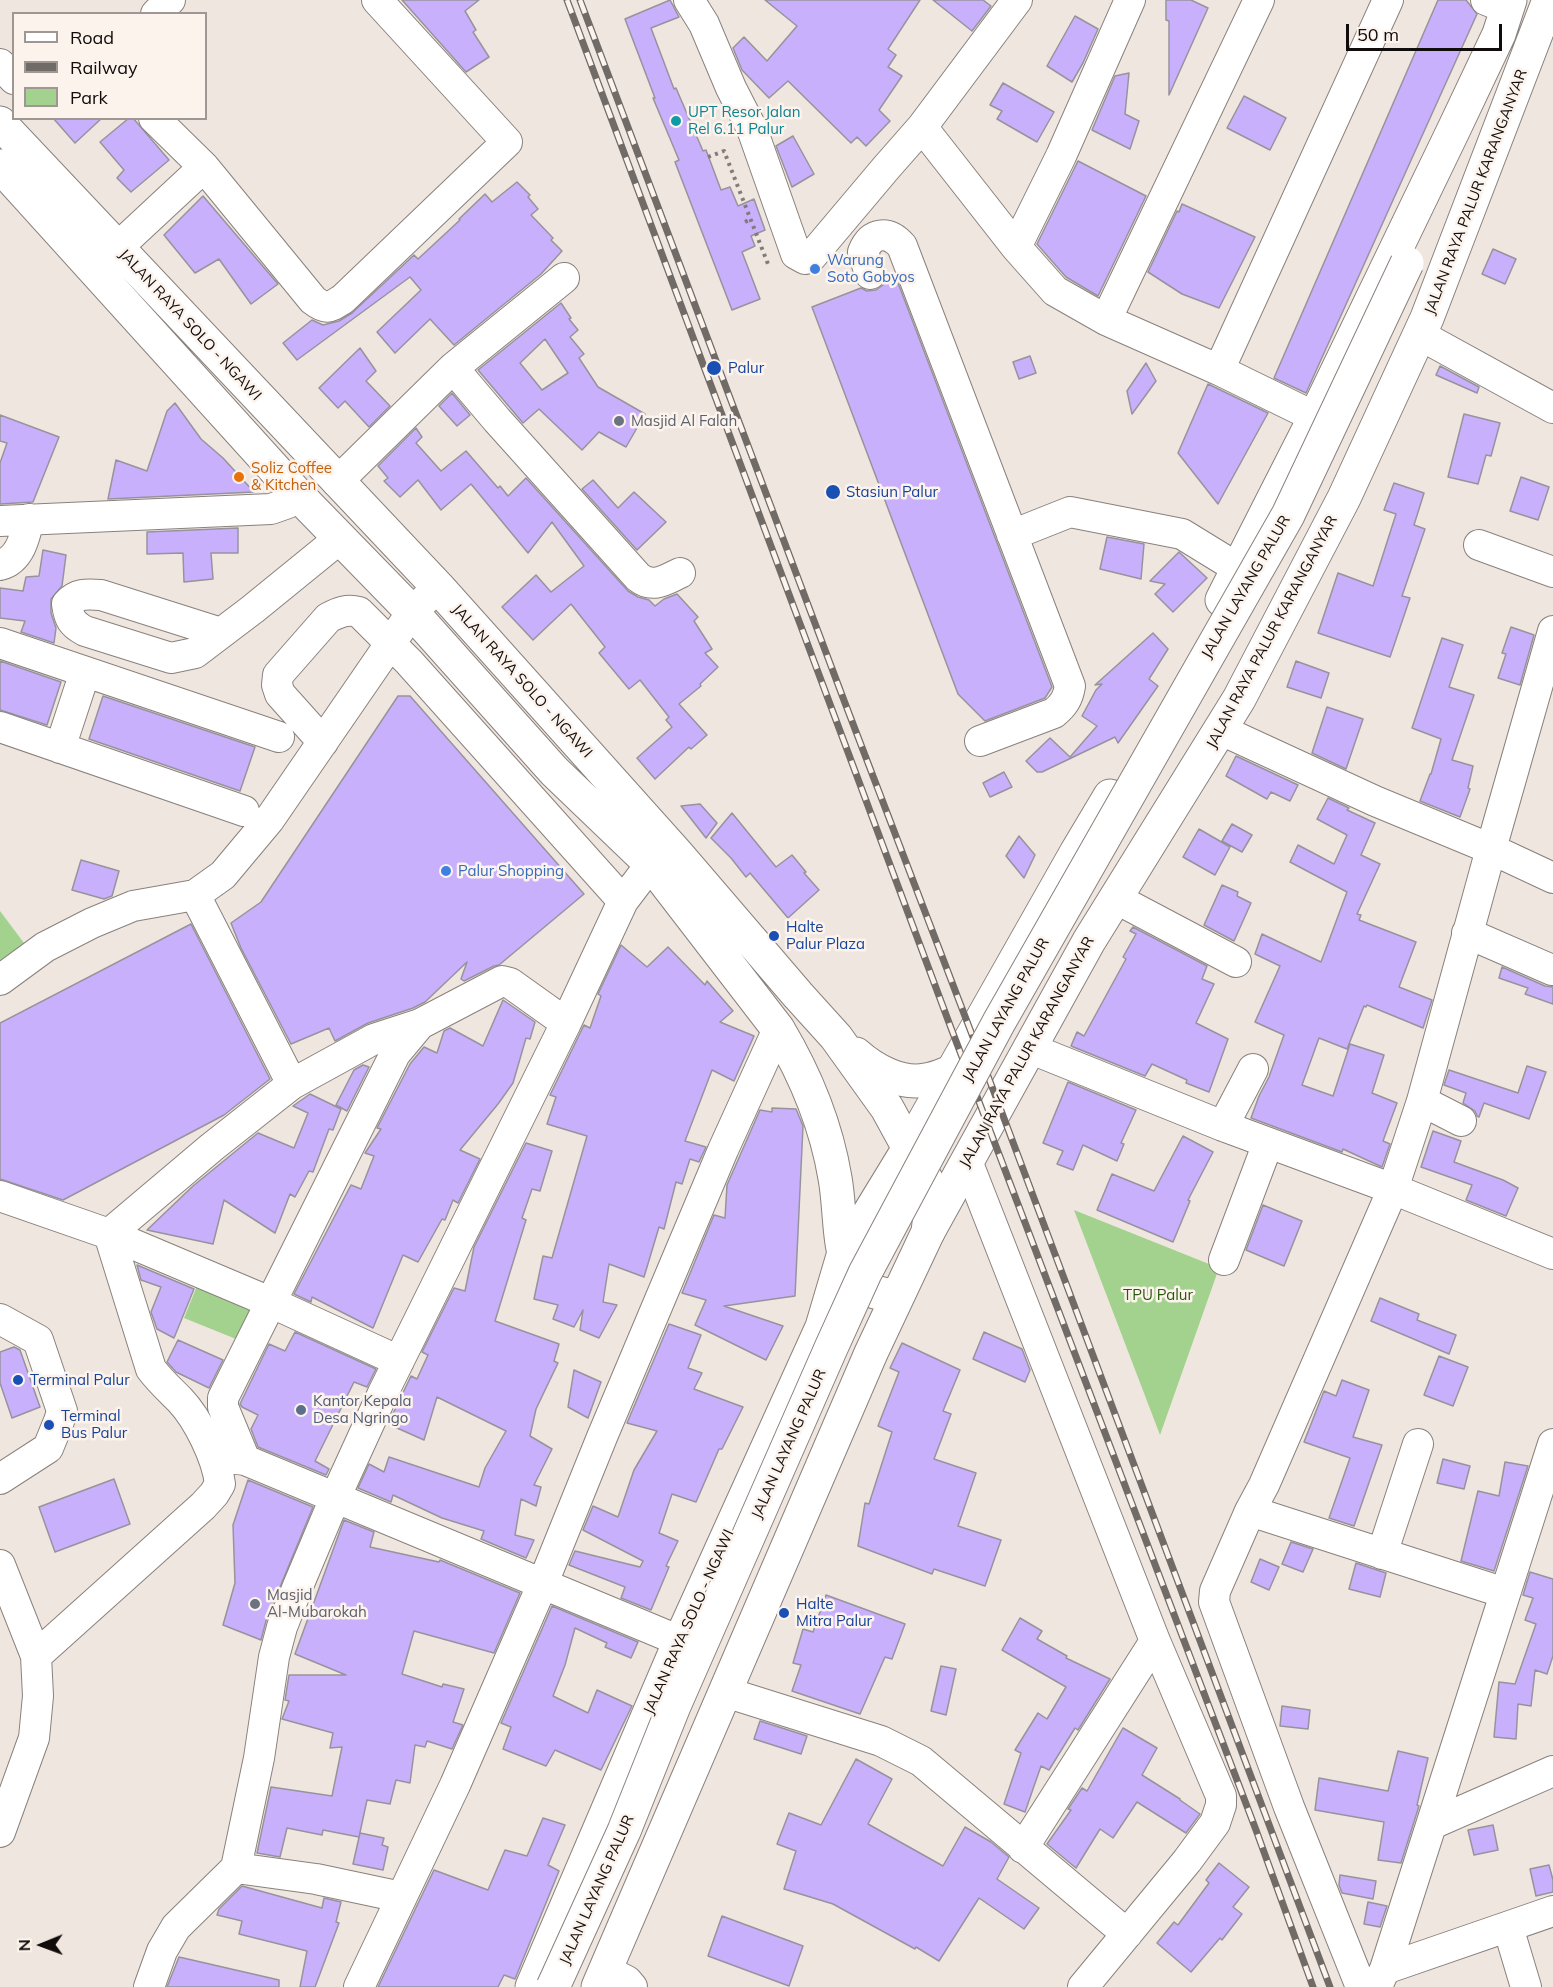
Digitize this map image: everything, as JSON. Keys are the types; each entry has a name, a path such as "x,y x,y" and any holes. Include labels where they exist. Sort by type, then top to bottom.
{"main road":[{"name":"JALAN RAYA PALUR KARANGANYAR","path":"928,1232 1089,940 1221,730 1344,498 1419,335 1549,0"},
{"path":"843,1256 954,1071 1042,911 1169,698 1239,569 1315,417 1491,50 1498,34 1501,3"},
{"name":"JALAN LAYANG PALUR","path":"574,1987 835,1377 914,1215 975,1100 1296,543 1415,267 1447,175 1483,84 1491,50"},
{"name":"JALAN LAYANG PALUR","path":"553,1987 624,1831 679,1696 865,1274 993,1032 1288,515 1497,105 1522,72"},
{"name":"JALAN RAYA SOLO - NGAWI","path":"0,123 438,587 678,855 836,1037 887,1108 928,1183 931,1206 928,1232 871,1353 725,1692 612,1981"},
{"name":"JALAN RAYA SOLO - NGAWI","path":"0,166 297,494 412,612 554,771 651,864 778,1029 808,1083 823,1125 835,1179 843,1256 854,1280 863,1288 884,1294 900,1292"},
{"path":"1042,911 1046,927 1052,935 1068,945 1080,945 1089,940"},
{"path":"836,1037 866,1062 894,1077 926,1080 954,1071"},
{"name":"JALAN RAYA SOLO - NGAWI","path":"532,1987 680,1641 822,1327 843,1256"},
{"path":"822,1327 834,1322 851,1325 866,1336 871,1353"}],"street":[{"path":"158,12 170,0"},
{"path":"156,120 204,167 313,300 321,306 331,306 343,299 507,142 376,0"},
{"path":"689,0 704,24 731,88 752,129 796,254 805,259 811,257 922,127 1017,0"},
{"path":"1016,247 1061,156 1130,0"},
{"path":"1106,320 1259,0"},
{"path":"1219,370 1388,0"},
{"path":"0,64 12,77"},
{"path":"922,127 1016,247 1055,291 1106,320 1219,370 1315,417"},
{"path":"117,248 204,167"},
{"path":"870,274 863,252 867,243 875,237 885,235 895,238 902,246 1070,686 1069,696 1063,706 1054,713 980,741"},
{"path":"337,482 453,368 564,278"},
{"path":"1419,335 1553,408"},
{"path":"453,368 496,420 638,577 645,582 658,584 680,573"},
{"path":"0,565 5,564 23,546 15,520 271,509 288,503 297,494"},
{"path":"1012,535 1070,512 1182,534 1239,569"},
{"path":"221,633 339,539"},
{"path":"1479,545 1553,572"},
{"path":"0,980 45,947 92,923 133,906 195,895 212,885 234,864 269,819 412,612 438,587"},
{"path":"323,742 280,694 277,686 278,675 328,618 339,612 350,610 359,612 390,642 623,901"},
{"path":"1361,1987 1289,1807 1214,1602 1215,1591 1264,1485 1393,1189 1422,1101 1467,933 1553,632"},
{"path":"0,643 279,737"},
{"path":"60,748 86,672"},
{"path":"0,727 244,811"},
{"path":"1221,730 1375,801 1491,849 1553,878"},
{"path":"149,1987 162,1951 176,1927 236,1868 259,1758 274,1658 294,1596 335,1498 399,1361 566,1023 623,901 651,864"},
{"path":"195,895 292,1084"},
{"path":"1115,898 1236,962"},
{"path":"1467,933 1552,970"},
{"path":"109,1234 292,1084 374,1038 420,1024 502,981 510,983 566,1023"},
{"path":"246,1460 223,1407 223,1398 395,1054 420,1024"},
{"path":"359,1987 455,1785 543,1583 723,1150 778,1029"},
{"path":"1029,1048 1223,1126 1393,1189 1553,1254"},
{"path":"1223,1126 1253,1069"},
{"path":"1422,1101 1461,1120"},
{"path":"1224,1260 1268,1143"},
{"path":"966,1161 1155,1641 1218,1789 1221,1805 1215,1823 1083,1987"},
{"path":"0,1196 109,1234 270,1302 399,1361"},
{"path":"36,1656 214,1494 220,1484 214,1455 186,1408 161,1383 151,1369 109,1234"},
{"path":"0,1319 38,1340 62,1411 48,1448 0,1479"},
{"path":"1382,1554 1418,1444"},
{"path":"214,1455 246,1460 680,1641"},
{"path":"1381,1978 1551,1457"},
{"path":"1250,1511 1505,1593"},
{"path":"0,1565 36,1656 38,1696 34,1737 0,1832"},
{"path":"1023,1848 1155,1641"},
{"path":"725,1692 881,1741 921,1761 1127,1935"},
{"path":"1432,1824 1553,1771"},
{"path":"236,1868 316,1879 401,1897"},
{"path":"1381,1978 1553,1911"},
{"path":"1508,1927 1526,1987"}],"path":[{"path":"708,157 724,151 768,264"},
{"path":"745,222 751,219"}],"green space":[{"path":"0,911 27,947 0,970"},
{"name":"TPU Palur","path":"1074,1210 1219,1268 1160,1435"},
{"path":"197,1286 251,1309 236,1339 184,1318"}],"building":[{"path":"402,0 479,0 465,11 476,30 473,32 489,57 466,72"},
{"path":"670,0 679,17 651,28 674,89 676,88 703,151 706,150 721,190 730,187 738,206 754,199 765,230 751,236 755,246 742,252 760,299 732,310 675,162 679,160 653,98 655,98 625,19"},
{"path":"765,0 920,0 888,49 896,55 888,67 902,76 879,110 890,121 866,146 857,137 851,143 788,81 769,98 742,70 733,48 744,37 767,61 797,26"},
{"path":"933,0 983,0 991,6 972,31"},
{"path":"1166,0 1191,0 1208,8 1169,95 1169,21 1166,20"},
{"path":"1438,0 1466,0 1477,14 1306,393 1274,378"},
{"path":"1075,16 1098,29 1072,82 1047,66"},
{"path":"1129,73 1125,114 1139,121 1130,149 1092,130 1115,76"},
{"path":"1003,83 1054,112 1037,142 997,119 1002,111 990,105"},
{"path":"1244,96 1286,118 1270,150 1227,128"},
{"path":"55,120 100,120 75,143"},
{"path":"127,120 135,120 169,160 131,192 117,178 124,170 100,142"},
{"path":"793,136 814,174 792,187 776,146"},
{"path":"1078,161 1146,196 1098,296 1066,277 1037,244"},
{"path":"517,182 530,195 528,197 538,209 531,215 562,251 541,274 454,345 430,319 395,353 377,332 421,290 410,277 297,360 283,343 312,320 323,325 339,321 352,313 414,255 418,259 485,194 492,202"},
{"path":"203,196 278,284 251,304 219,259 195,273 164,235"},
{"path":"1182,204 1255,237 1219,308 1182,294 1148,272"},
{"path":"1493,249 1516,259 1505,284 1482,274"},
{"path":"895,275 1052,687 1045,698 985,721 958,694 812,307 861,288 867,291 876,290 887,278"},
{"path":"561,303 578,330 570,337 584,354 579,358 598,387 645,414 626,447 599,432 582,450 539,409 523,423 478,370","holes":["545,339 568,373 542,390 520,363"]},
{"path":"360,348 376,371 366,381 390,406 369,427 345,401 338,408 319,388"},
{"path":"1030,356 1036,373 1019,379 1013,362"},
{"path":"1146,363 1156,381 1132,414 1127,391"},
{"path":"1440,366 1479,387 1477,393 1436,375"},
{"path":"1208,384 1268,413 1218,504 1178,453"},
{"path":"452,393 470,415 457,426 439,406"},
{"path":"175,403 201,439 223,458 254,492 108,499 116,460 147,471 167,411"},
{"path":"1464,414 1500,423 1491,456 1486,455 1478,484 1448,477"},
{"path":"0,415 59,437 33,502 0,504 0,463 7,443 0,441"},
{"path":"416,428 422,437 416,443 441,471 466,451 498,488 500,486 508,496 526,478 628,591 649,600 655,606 664,599 677,594 698,617 694,621 712,649 705,653 718,667 700,684 701,686 679,704 707,735 691,749 689,747 655,779 637,758 672,727 666,720 669,717 640,680 629,689 599,653 605,647 571,604 533,640 502,607 536,575 551,592 584,566 552,522 528,553 471,484 441,510 418,480 400,497 384,481 388,478 378,466"},
{"path":"1521,477 1549,487 1538,520 1510,511"},
{"path":"593,480 618,508 634,492 666,522 637,550 582,489"},
{"path":"1394,483 1424,493 1414,525 1425,529 1402,596 1410,598 1390,657 1318,633 1338,573 1373,586 1396,514 1384,510"},
{"path":"238,528 238,553 211,553 213,579 184,582 183,553 147,554 147,532"},
{"path":"1107,537 1144,544 1141,579 1100,569"},
{"path":"43,550 66,555 62,586 51,599 51,613 56,628 54,643 21,632 25,621 0,618 0,588 23,591 26,577 39,576"},
{"path":"1179,552 1207,578 1173,612 1155,594 1165,584 1150,581"},
{"path":"1511,627 1534,635 1520,685 1498,678 1506,654 1502,653"},
{"path":"1153,633 1168,649 1149,679 1158,686 1118,743 1115,737 1042,772 1037,772 1026,761 1050,738 1070,757 1097,726 1082,716 1096,690 1102,684 1095,685"},
{"path":"1442,638 1463,645 1449,687 1474,695 1452,760 1473,766 1468,788 1470,789 1460,817 1420,801 1441,739 1412,728"},
{"path":"0,661 61,682 47,725 0,710"},
{"path":"1296,661 1329,673 1321,698 1287,687"},
{"path":"103,696 255,747 240,791 89,739"},
{"path":"398,696 410,696 584,894 499,965 464,981 461,979 467,962 425,1002 413,1008 368,1023 335,1041 329,1028 291,1044 241,948 231,923 261,902"},
{"path":"1327,707 1363,719 1346,769 1312,753"},
{"path":"1236,756 1298,785 1290,801 1271,792 1267,799 1226,776"},
{"path":"1004,772 1012,787 990,797 983,783"},
{"path":"1328,798 1375,823 1361,855 1380,864 1357,914 1361,915 1359,920 1416,942 1399,987 1432,1000 1423,1028 1367,1005 1364,1006 1347,1049 1319,1038 1302,1085 1333,1096 1350,1044 1384,1055 1372,1093 1397,1103 1383,1141 1390,1144 1382,1167 1343,1149 1342,1152 1251,1118 1284,1035 1255,1022 1280,966 1255,954 1262,934 1321,962 1347,892 1290,862 1298,845 1334,864 1347,835 1317,819"},
{"path":"700,804 717,823 706,838 681,806"},
{"path":"732,813 776,867 792,855 819,890 788,918 750,873 746,877 711,838"},
{"path":"1232,824 1252,835 1242,852 1222,841"},
{"path":"1199,829 1230,847 1215,875 1183,857"},
{"path":"1019,836 1035,855 1024,878 1006,856"},
{"path":"81,860 119,871 112,896 104,899 72,890"},
{"path":"1222,885 1238,892 1237,896 1251,903 1234,941 1204,925"},
{"path":"191,924 270,1079 224,1115 63,1200 0,1179 0,1023"},
{"path":"1133,927 1207,966 1202,979 1214,984 1196,1023 1228,1039 1209,1092 1186,1083 1187,1080 1152,1064 1145,1076 1071,1046 1077,1032 1084,1036 1126,959 1123,957 1136,934 1130,931"},
{"path":"621,945 647,967 668,947 705,985 707,981 733,1011 720,1022 754,1036 734,1081 712,1070 685,1141 706,1147 699,1162 690,1159 682,1184 676,1182 664,1229 659,1227 644,1277 609,1264 603,1302 617,1305 599,1338 580,1330 583,1310 574,1327 553,1319 558,1305 534,1299 543,1256 552,1258 587,1136 547,1124 556,1097 550,1095 584,1025 590,1028 601,996 598,994"},
{"path":"1502,967 1545,986 1553,987 1553,1004 1525,994 1528,988 1499,978"},
{"path":"503,1000 535,1022 530,1039 526,1038 513,1083 460,1150 480,1159 458,1203 453,1200 445,1220 442,1219 418,1262 403,1255 373,1328 312,1297 311,1302 294,1294 351,1185 361,1189 374,1156 365,1153 381,1129 377,1128 410,1064 424,1047 437,1053 444,1031 450,1028 483,1046"},
{"path":"363,1065 369,1067 347,1111 336,1105 354,1070"},
{"path":"1527,1066 1546,1072 1529,1119 1484,1103 1479,1117 1475,1111 1463,1103 1466,1093 1444,1085 1449,1070 1518,1093"},
{"path":"1068,1082 1136,1110 1121,1143 1124,1144 1117,1161 1083,1145 1073,1170 1057,1164 1063,1151 1043,1143"},
{"path":"310,1094 341,1109 333,1130 329,1129 313,1172 309,1171 295,1197 290,1194 275,1233 224,1200 213,1244 147,1230 193,1186 258,1133 294,1148 308,1113 293,1106"},
{"path":"772,1108 796,1109 803,1126 795,1296 724,1306 783,1326 766,1360 695,1325 706,1300 682,1293 714,1215 725,1218 727,1185 760,1110 772,1112"},
{"path":"1433,1131 1461,1141 1454,1162 1518,1188 1506,1216 1466,1200 1472,1185 1421,1167"},
{"path":"1183,1136 1213,1152 1188,1200 1190,1201 1173,1242 1097,1210 1112,1174 1154,1191"},
{"path":"526,1143 552,1151 540,1191 532,1189 522,1218 526,1220 495,1321 559,1344 554,1361 558,1363 536,1409 530,1436 552,1449 534,1485 541,1487 536,1506 521,1499 515,1535 534,1540 526,1558 481,1539 484,1531 442,1518 393,1495 391,1502 358,1488 369,1464 384,1472 389,1457 479,1487 485,1468 506,1431 437,1397 424,1440 388,1424 411,1376 417,1379 428,1355 422,1352 454,1288 465,1291 474,1247"},
{"path":"1263,1205 1302,1221 1284,1266 1246,1250"},
{"path":"137,1265 194,1289 174,1338 157,1329 151,1312 161,1287 141,1280"},
{"path":"1380,1298 1419,1314 1417,1320 1456,1335 1449,1354 1371,1321"},
{"path":"669,1324 701,1335 688,1368 702,1373 694,1389 743,1407 722,1449 719,1449 696,1502 672,1494 659,1533 678,1541 666,1566 669,1567 651,1610 621,1598 625,1587 569,1565 575,1551 640,1567 643,1561 583,1530 593,1506 618,1517 634,1470 657,1431 627,1423"},
{"path":"295,1332 376,1369 367,1387 354,1382 315,1461 329,1469 326,1475 258,1447 251,1429 258,1415 240,1404 269,1344 285,1351"},
{"path":"984,1332 1022,1349 1030,1370 1025,1382 973,1359"},
{"path":"178,1340 223,1360 209,1388 176,1372 167,1362"},
{"path":"902,1343 960,1370 943,1411 951,1414 934,1459 976,1473 958,1526 1001,1540 985,1586 934,1569 932,1574 858,1546 865,1503 869,1504 892,1432 878,1426 899,1372 890,1368"},
{"path":"14,1347 20,1350 40,1407 12,1418 0,1383 0,1352"},
{"path":"1439,1356 1468,1367 1453,1406 1424,1395"},
{"path":"574,1370 601,1382 588,1418 568,1407"},
{"path":"1342,1380 1369,1390 1353,1437 1382,1445 1354,1526 1329,1518 1350,1458 1304,1442 1324,1391 1336,1396"},
{"path":"1443,1459 1470,1466 1464,1489 1437,1483"},
{"path":"1505,1462 1528,1466 1494,1571 1461,1561 1478,1491 1499,1496"},
{"path":"114,1479 130,1524 55,1552 39,1507"},
{"path":"248,1480 313,1507 266,1621 261,1640 223,1625 235,1583 233,1525"},
{"path":"344,1520 374,1532 370,1547 439,1562 440,1560 520,1593 494,1653 414,1631 402,1674 442,1687 443,1684 464,1689 453,1722 463,1725 452,1749 427,1741 425,1747 415,1745 410,1783 396,1780 390,1804 367,1800 359,1837 323,1830 322,1835 287,1828 280,1857 257,1853 271,1787 332,1796 342,1747 330,1748 333,1733 282,1719 289,1701 285,1700 289,1675 346,1675 295,1654"},
{"path":"1291,1542 1313,1549 1303,1572 1282,1564"},
{"path":"1260,1559 1279,1567 1269,1590 1251,1582"},
{"path":"1356,1563 1386,1573 1380,1597 1349,1589"},
{"path":"1530,1572 1553,1579 1553,1656 1547,1674 1535,1670 1531,1706 1518,1704 1516,1739 1494,1737 1499,1682 1515,1684 1536,1624 1525,1620 1533,1598 1523,1595"},
{"path":"826,1595 905,1624 892,1659 885,1657 860,1714 792,1691 801,1665 793,1663 803,1629 813,1632"},
{"path":"552,1606 638,1642 631,1658 605,1647 607,1643 575,1628 565,1665 553,1696 588,1713 597,1690 632,1706 601,1770 555,1750 546,1766 503,1749 511,1727 501,1723"},
{"path":"1020,1618 1042,1631 1037,1639 1067,1656 1066,1658 1110,1679 1078,1730 1075,1728 1049,1770 1041,1766 1025,1812 1004,1804 1021,1753 1015,1750 1038,1713 1047,1719 1066,1687 1002,1650"},
{"path":"941,1666 956,1669 946,1715 931,1711"},
{"path":"1282,1706 1310,1710 1308,1729 1280,1726"},
{"path":"760,1721 807,1736 801,1754 754,1739"},
{"path":"1123,1728 1157,1748 1142,1775 1200,1814 1186,1833 1137,1802 1113,1838 1100,1829 1076,1868 1047,1844 1071,1810 1068,1809 1082,1788 1087,1791"},
{"path":"1398,1751 1428,1758 1417,1805 1419,1806 1401,1863 1378,1860 1384,1822 1315,1810 1319,1778 1388,1791"},
{"path":"856,1759 892,1779 868,1824 943,1866 965,1827 991,1842 1009,1857 997,1879 1039,1908 1024,1929 979,1898 939,1961 833,1904 784,1889 796,1851 777,1844 789,1813 821,1825"},
{"path":"543,1818 565,1825 548,1865 559,1871 515,1979 504,1975 498,1987 378,1987 434,1870 488,1890 505,1850 527,1856"},
{"path":"1493,1825 1498,1850 1474,1855 1468,1830"},
{"path":"360,1833 384,1838 382,1845 388,1847 383,1870 353,1864"},
{"path":"1219,1863 1249,1887 1233,1907 1242,1914 1222,1940 1220,1938 1191,1972 1157,1943 1174,1922 1178,1925 1209,1883 1206,1880"},
{"path":"1549,1865 1553,1892 1536,1896 1530,1869"},
{"path":"1340,1875 1376,1881 1373,1899 1342,1893 1339,1885"},
{"path":"242,1886 322,1908 324,1898 341,1902 336,1922 339,1923 315,1987 300,1987 307,1951 239,1934 242,1921 217,1915 219,1909"},
{"path":"1368,1902 1387,1906 1380,1927 1364,1924"},
{"path":"722,1916 803,1946 789,1986 708,1956"},
{"path":"179,1957 279,1980 279,1987 167,1987"}],"railway":[{"path":"567,0 951,1028 1256,1830 1313,1987"},
{"path":"580,0 1330,1987"}],"place":[{"name":"UPT Resor Jalan Rel 6.11 Palur","path":"676,121"},
{"name":"Warung Soto Gobyos","path":"815,269"},
{"name":"Palur","path":"714,368"},
{"name":"Masjid Al Falah","path":"619,421"},
{"name":"Soliz Coffee & Kitchen","path":"239,477"},
{"name":"Stasiun Palur","path":"833,492"},
{"name":"Palur Shopping","path":"446,871"},
{"name":"Halte Palur Plaza","path":"774,936"},
{"name":"Terminal Palur","path":"18,1380"},
{"name":"Kantor Kepala Desa Ngringo","path":"301,1410"},
{"name":"Terminal Bus Palur","path":"49,1425"},
{"name":"Masjid Al-Mubarokah","path":"255,1604"},
{"name":"Halte Mitra Palur","path":"784,1613"}]}
